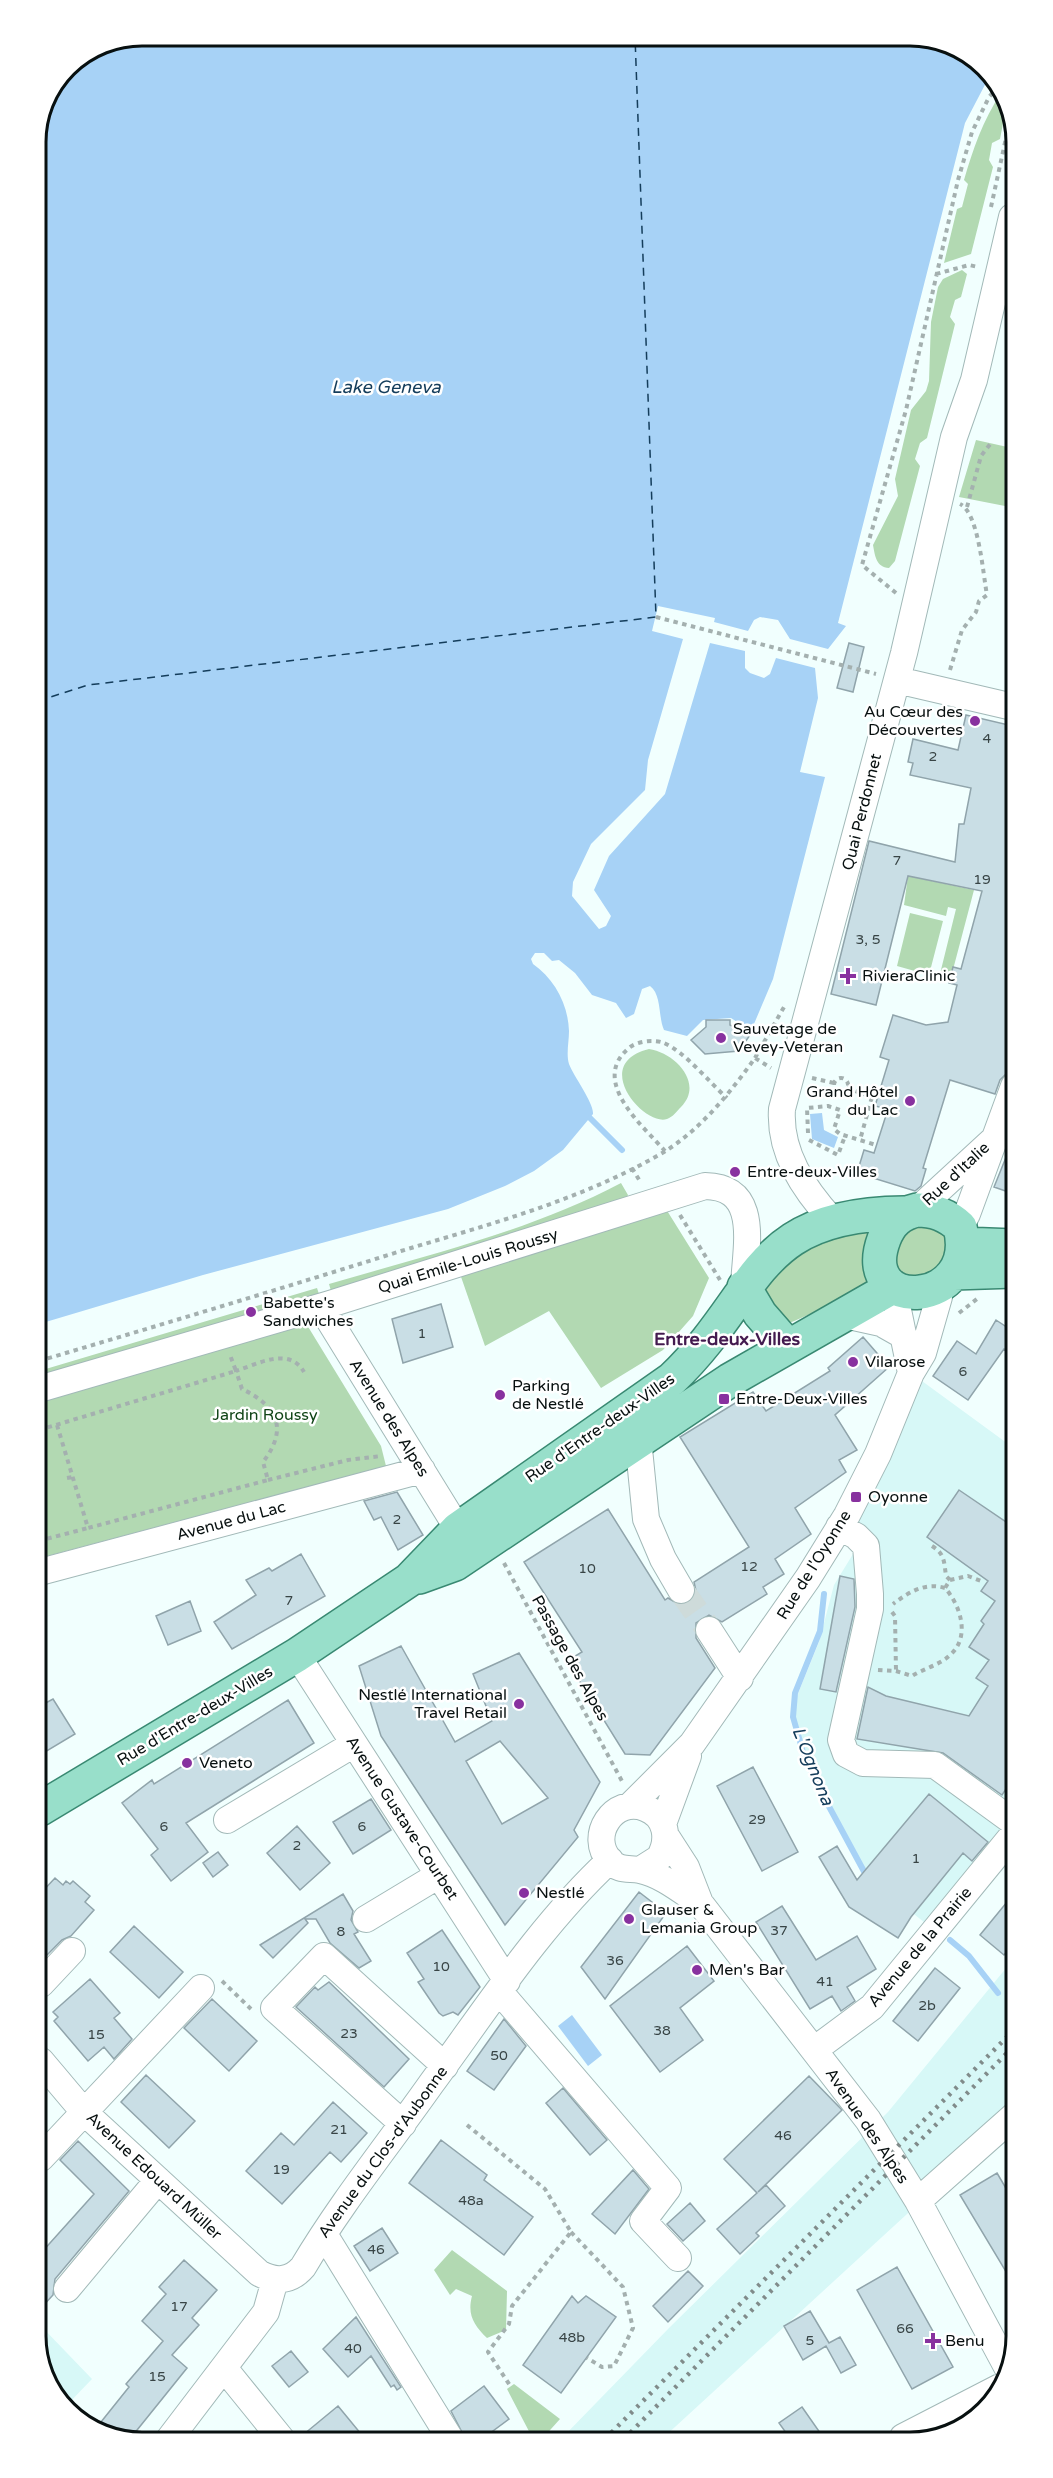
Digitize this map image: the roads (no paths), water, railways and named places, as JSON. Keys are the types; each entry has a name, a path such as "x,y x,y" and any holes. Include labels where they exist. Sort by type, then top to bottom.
{"main road":[{"name":"Rue d'Entre-deux-Villes","path":"46,1805 297,1655 409,1580 458,1529 672,1379 690,1361 733,1284 801,1233 832,1220 874,1213 911,1212"},
{"path":"970,1248 919,1293 895,1289 883,1274 881,1251 890,1228 911,1212 936,1212 970,1248 1006,1267"},
{"path":"733,1284 788,1345"},
{"name":"Rue d'Entre-deux-Villes","path":"409,1580 455,1564 638,1439 788,1345 840,1314 895,1289"}],"street":[{"name":"Quai Perdonnet","path":"832,1220 810,1196 788,1151 782,1122 789,1080 835,918 897,680 935,529 954,437 974,380 1005,259"},
{"path":"897,680 1006,705"},
{"name":"Rue d'Italie","path":"970,1248 994,1139 1006,1107"},
{"name":"Rue d'Italie","path":"911,1212 994,1139"},
{"name":"Quai Emile-Louis Roussy","path":"46,1387 321,1307 669,1197 712,1186 738,1198 746,1211 747,1221 733,1284"},
{"name":"Rue de l'Oyonne","path":"630,1806 692,1744 808,1578 839,1527 878,1454 928,1338 939,1297 970,1248"},
{"path":"895,1289 911,1373"},
{"name":"Avenue des Alpes","path":"321,1307 458,1529"},
{"path":"840,1314 881,1323 904,1336"},
{"path":"638,1439 649,1528 681,1590"},
{"name":"Avenue du Lac","path":"46,1570 418,1463"},
{"path":"839,1527 856,1536 866,1546 870,1609 841,1740 846,1755 863,1762 935,1765 1006,1817"},
{"path":"709,1630 740,1678"},
{"name":"Avenue Gustave-Courbet","path":"297,1655 439,1875 503,1986 668,2188 643,2221 678,2258"},
{"path":"228,1820 354,1744"},
{"name":"Rue de l'Oyonne","path":"664,1830 692,1744"},
{"path":"630,1806 652,1812 664,1830 659,1858 640,1870 623,1869 609,1860 601,1842 605,1822 620,1809 630,1806"},
{"name":"Avenue des Alpes","path":"664,1830 686,1867 700,1903 868,2120 918,2201 1003,2360"},
{"name":"Avenue de la Prairie","path":"813,2050 872,2007 1006,1843"},
{"name":"Avenue du Clos-d'Aubonne","path":"275,2280 284,2280 298,2272 503,1986 551,1924 609,1860"},
{"name":"Avenue des Alpes","path":"640,1870 670,1884 700,1903"},
{"path":"366,1919 439,1875"},
{"path":"46,1979 72,1951"},
{"path":"403,2124 274,2008 324,1956 445,2066"},
{"path":"46,2153 201,1988"},
{"name":"Avenue Edouard Müller","path":"46,2067 84,2112 259,2272 275,2280"},
{"path":"918,2201 1006,2123"},
{"path":"67,2289 158,2180"},
{"path":"324,2234 446,2431"},
{"path":"175,2431 266,2312 275,2280"},
{"path":"224,2368 275,2431"},
{"path":"913,2432 987,2394"}],"water":[{"name":"Lake Geneva","path":"142,46 917,47 935,50 958,59 969,66 986,83 965,123 838,623 846,626 828,649 790,639 778,620 760,617 754,620 748,631 714,622 715,618 658,606 652,631 683,639 648,760 645,790 591,844 573,882 572,896 599,929 606,926 611,916 594,890 609,856 665,794 710,643 745,651 745,668 750,673 764,678 770,674 776,658 815,668 818,698 800,772 825,777 773,979 751,1031 731,1018 703,1020 687,1036 664,1030 658,1000 650,986 642,989 634,1014 626,1018 616,1003 592,995 575,973 559,960 552,961 544,953 535,953 531,959 533,964 553,984 563,1001 569,1031 569,1064 587,1097 593,1114 563,1150 534,1171 505,1186 448,1209 203,1275 46,1322 47,136 54,106 63,89 89,63 124,48"},
{"path":"822,1113 824,1130 838,1137 834,1148 812,1139 810,1114"},
{"path":"572,2015 602,2055 588,2066 558,2026"}],"waterway":[{"name":"L'Ognona","path":"590,1118 622,1150"},
{"name":"L'Ognona","path":"824,1594 820,1631 795,1693 793,1717 803,1752 819,1788 867,1877"},
{"name":"L'Ognona","path":"950,1940 969,1956 998,1993"}],"tunnel":[{"path":"681,1590 709,1630"}],"railway":[{"path":"612,2432 1006,2038"},
{"path":"631,2432 1006,2054"}],"place":[{"name":"Au Cœur des Découvertes","path":"975,721"},
{"name":"RivieraClinic","path":"848,976"},
{"name":"Sauvetage de Vevey-Veteran","path":"721,1038"},
{"name":"Grand Hôtel du Lac","path":"910,1101"},
{"name":"Entre-deux-Villes","path":"735,1172"},
{"name":"Babette's Sandwiches","path":"251,1312"},
{"name":"Vilarose","path":"853,1362"},
{"name":"Parking de Nestlé","path":"500,1395"},
{"name":"Entre-Deux-Villes","path":"724,1399"},
{"name":"Oyonne","path":"856,1497"},
{"name":"Nestlé International Travel Retail","path":"519,1704"},
{"name":"Veneto","path":"187,1763"},
{"name":"Nestlé","path":"524,1893"},
{"name":"Glauser & Lemania Group","path":"629,1919"},
{"name":"Men's Bar","path":"697,1970"},
{"name":"Benu","path":"933,2341"}],"district":[{"name":"Entre-deux-Villes","path":"727,1339"}],"park label":[{"name":"Jardin Roussy","path":"265,1415"}]}
